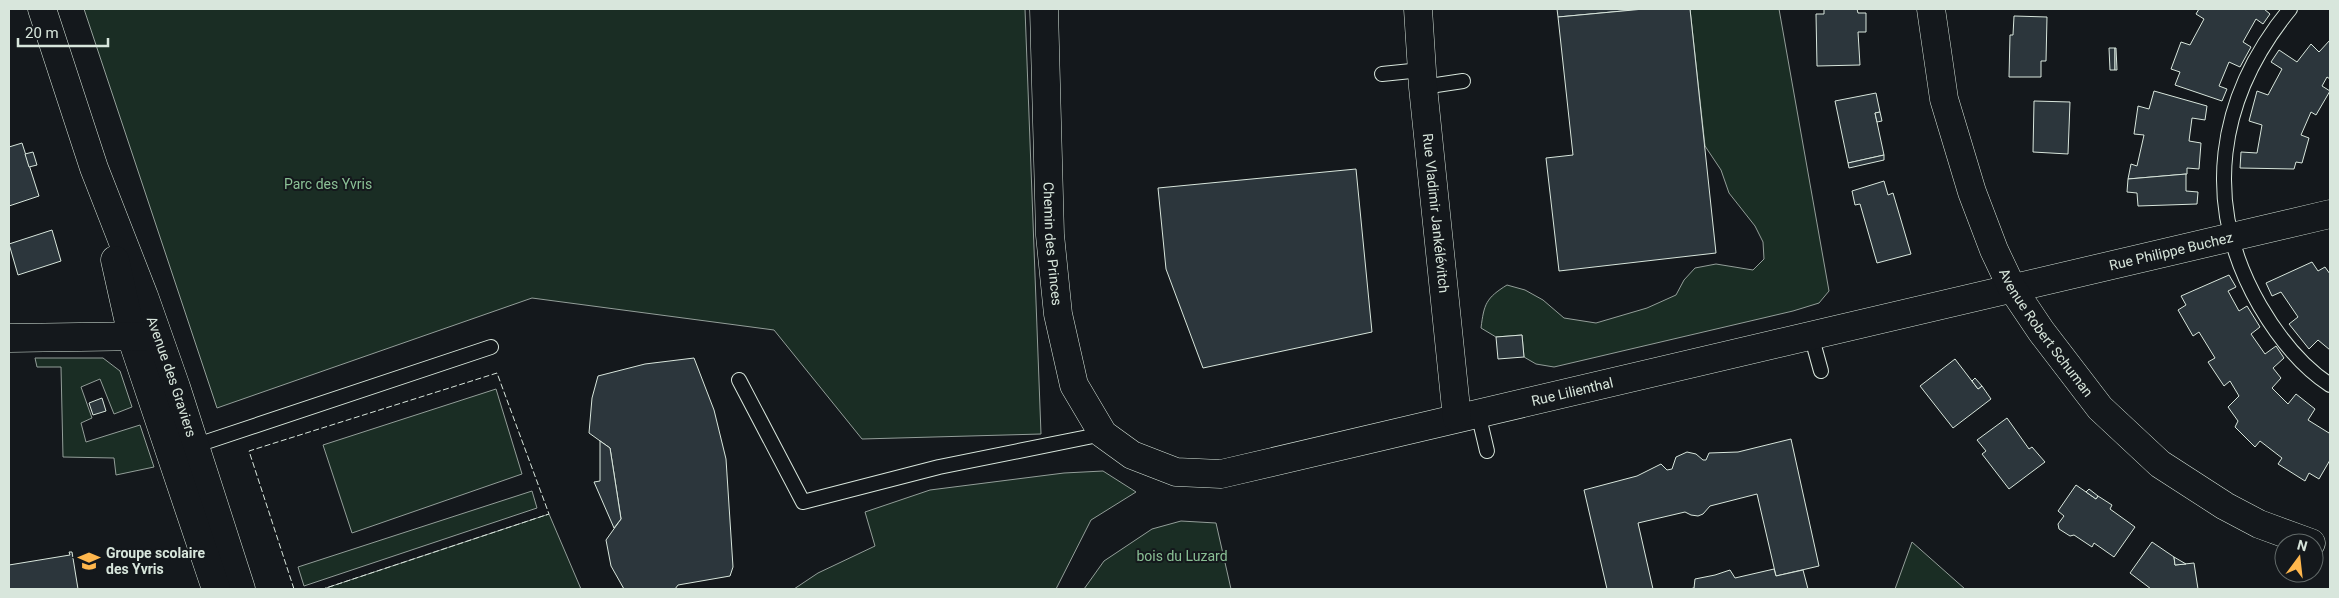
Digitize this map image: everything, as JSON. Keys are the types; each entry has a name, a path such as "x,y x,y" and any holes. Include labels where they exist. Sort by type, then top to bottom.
{"street":[{"name":"Avenue des Graviers","path":"42,9 94,168 145,336 184,450 241,589"},
{"name":"Chemin des Princes","path":"1044,9 1050,235 1058,314 1074,385 1104,434 1132,455"},
{"name":"Rue Vladimir Jankélévitch","path":"1418,9 1422,78 1468,415"},
{"name":"Avenue Robert Schuman","path":"1931,9 1942,89 1955,141 1990,241 2012,288 2054,349 2100,408 2160,464 2225,506 2250,519 2286,533"},
{"name":"Rue Philippe Buchez","path":"2012,288 2330,214"},
{"name":"Rue Lilienthal","path":"1132,455 1176,472 1221,474 2012,288"},
{"path":"9,338 145,336"},
{"name":"Avenue des Graviers","path":"184,450 216,589"}],"lane":[{"path":"2290,9 2261,49 2241,90 2233,114 2223,178 2223,202 2230,238 2248,285 2268,319 2295,354 2330,385"},
{"path":"1382,74 1463,81"},
{"path":"1811,335 1821,371"},
{"path":"184,450 491,347"},
{"path":"739,380 802,502 939,467 1104,434"},
{"path":"1468,415 1487,451"}],"green space":[{"name":"Parc des Yvris","path":"84,9 1025,9 1041,434 862,439 774,330 532,298 217,408"},
{"path":"1690,9 1779,9 1829,291 1819,303 1793,311 1554,367 1536,364 1524,357 1522,335 1496,337 1481,328 1487,302 1494,294 1507,285 1525,290 1543,300 1564,318 1596,323 1647,308 1676,295 1684,280 1695,268 1716,264 1753,270 1764,259 1763,242 1755,226 1729,193 1721,170 1705,146"},
{"path":"35,358 103,358 120,371 132,407 114,414 100,379 81,387 92,418 81,423 86,442 140,425 154,467 116,475 114,458 63,457 61,367 37,367"},
{"path":"496,389 522,474 352,533 323,445"},
{"path":"1103,471 1136,492 1091,520 1056,589 794,589 818,573 875,546 865,512 930,490 1064,473"},
{"path":"532,491 537,508 304,586 298,567"},
{"path":"549,514 581,589 323,589"},
{"name":"bois du Luzard","path":"1181,521 1216,523 1231,589 1084,589 1104,561 1152,529"},
{"path":"1912,542 1965,589 1895,589"}],"building":[{"path":"1557,9 1644,9 1558,17"},
{"path":"1644,9 1690,9 1716,253 1559,271 1546,158 1573,155 1558,17"},
{"path":"1824,9 1857,9 1858,13 1866,13 1866,32 1858,32 1860,65 1817,66 1816,14 1824,14"},
{"path":"2199,9 2264,9 2270,14 2263,24 2256,19 2243,42 2251,47 2240,67 2229,62 2219,86 2227,89 2222,101 2175,85 2180,72 2171,69 2181,42 2190,45 2204,19 2196,14"},
{"path":"2014,16 2047,17 2046,61 2041,61 2041,77 2009,77 2010,35 2013,35"},
{"path":"2330,40 2330,79 2327,77 2322,86 2330,91 2316,115 2311,112 2301,135 2309,138 2302,163 2296,162 2294,169 2240,168 2241,152 2257,153 2262,125 2249,121 2257,91 2268,95 2282,69 2271,62 2279,50 2297,62 2311,44 2319,52"},
{"path":"2109,48 2115,48 2115,70 2110,70"},
{"path":"2116,48 2117,70 2115,70"},
{"path":"2154,91 2207,106 2205,120 2192,118 2189,141 2201,143 2199,169 2187,168 2187,174 2128,179 2131,164 2137,166 2144,135 2134,134 2138,106 2149,109"},
{"path":"1876,93 1880,112 1875,113 1884,155 1848,163 1835,101"},
{"path":"2034,101 2070,102 2068,154 2033,152"},
{"path":"1880,112 1882,121 1877,122 1875,113"},
{"path":"22,143 39,196 9,206 9,147"},
{"path":"33,152 37,165 29,167 25,154"},
{"path":"1884,155 1884,160 1849,168 1848,163"},
{"path":"1356,169 1372,332 1203,368 1166,269 1158,188"},
{"path":"2186,174 2186,191 2198,192 2197,204 2138,206 2137,193 2127,192 2128,179"},
{"path":"1884,181 1888,195 1893,193 1911,254 1877,263 1860,204 1855,205 1852,191"},
{"path":"52,230 61,261 18,275 9,244"},
{"path":"2312,262 2318,271 2325,267 2330,274 2330,350 2318,340 2309,349 2289,324 2298,317 2281,292 2272,296 2266,283"},
{"path":"2229,275 2236,287 2228,291 2239,311 2247,306 2260,327 2251,334 2265,354 2276,346 2284,358 2273,368 2281,378 2272,388 2288,404 2296,394 2315,409 2308,420 2329,433 2330,431 2330,460 2319,479 2309,473 2305,481 2278,464 2282,458 2260,441 2255,447 2235,427 2238,421 2228,407 2239,396 2230,381 2224,386 2208,362 2215,358 2199,332 2193,336 2178,310 2186,305 2181,296"},
{"path":"1522,335 1524,357 1498,359 1496,337"},
{"path":"694,358 714,410 726,459 733,567 730,576 678,585 675,589 624,589 611,566 606,540 621,519 610,448 589,433 592,398 598,376 645,364"},
{"path":"1955,359 1978,389 1982,386 1991,399 1953,428 1920,386"},
{"path":"1975,378 1982,386 1978,389 1972,381"},
{"path":"102,398 106,411 93,415 89,403"},
{"path":"2007,418 2029,449 2032,447 2045,462 2009,489 1982,454 1986,451 1977,440"},
{"path":"1791,439 1819,566 1776,576 1757,494 1710,506 1703,514 1698,516 1685,512 1638,523 1653,589 1607,589 1584,490 1637,476 1661,464 1667,470 1672,469 1676,457 1687,452 1696,454 1703,460 1706,460 1709,453 1738,452"},
{"path":"600,441 610,448 621,519 614,528 594,482 600,481"},
{"path":"2076,485 2096,499 2098,496 2112,505 2110,509 2135,527 2114,557 2094,543 2092,547 2074,535 2070,536 2059,529 2058,524 2064,516 2058,511"},
{"path":"2089,489 2098,496 2096,499 2086,492"},
{"path":"2152,542 2174,557 2175,565 2194,563 2198,589 2151,589 2130,573"},
{"path":"69,552 72,552 78,589 9,589 9,565 70,555"},
{"path":"2174,557 2186,564 2175,565"},
{"path":"1774,569 1776,576 1803,570 1808,589 1689,589 1694,588 1695,579 1730,570 1735,578"}],"fence":[{"path":"294,589 249,451 497,373 549,514 323,589"}],"place":[{"name":"Groupe scolaire des Yvris","path":"89,561"}]}
